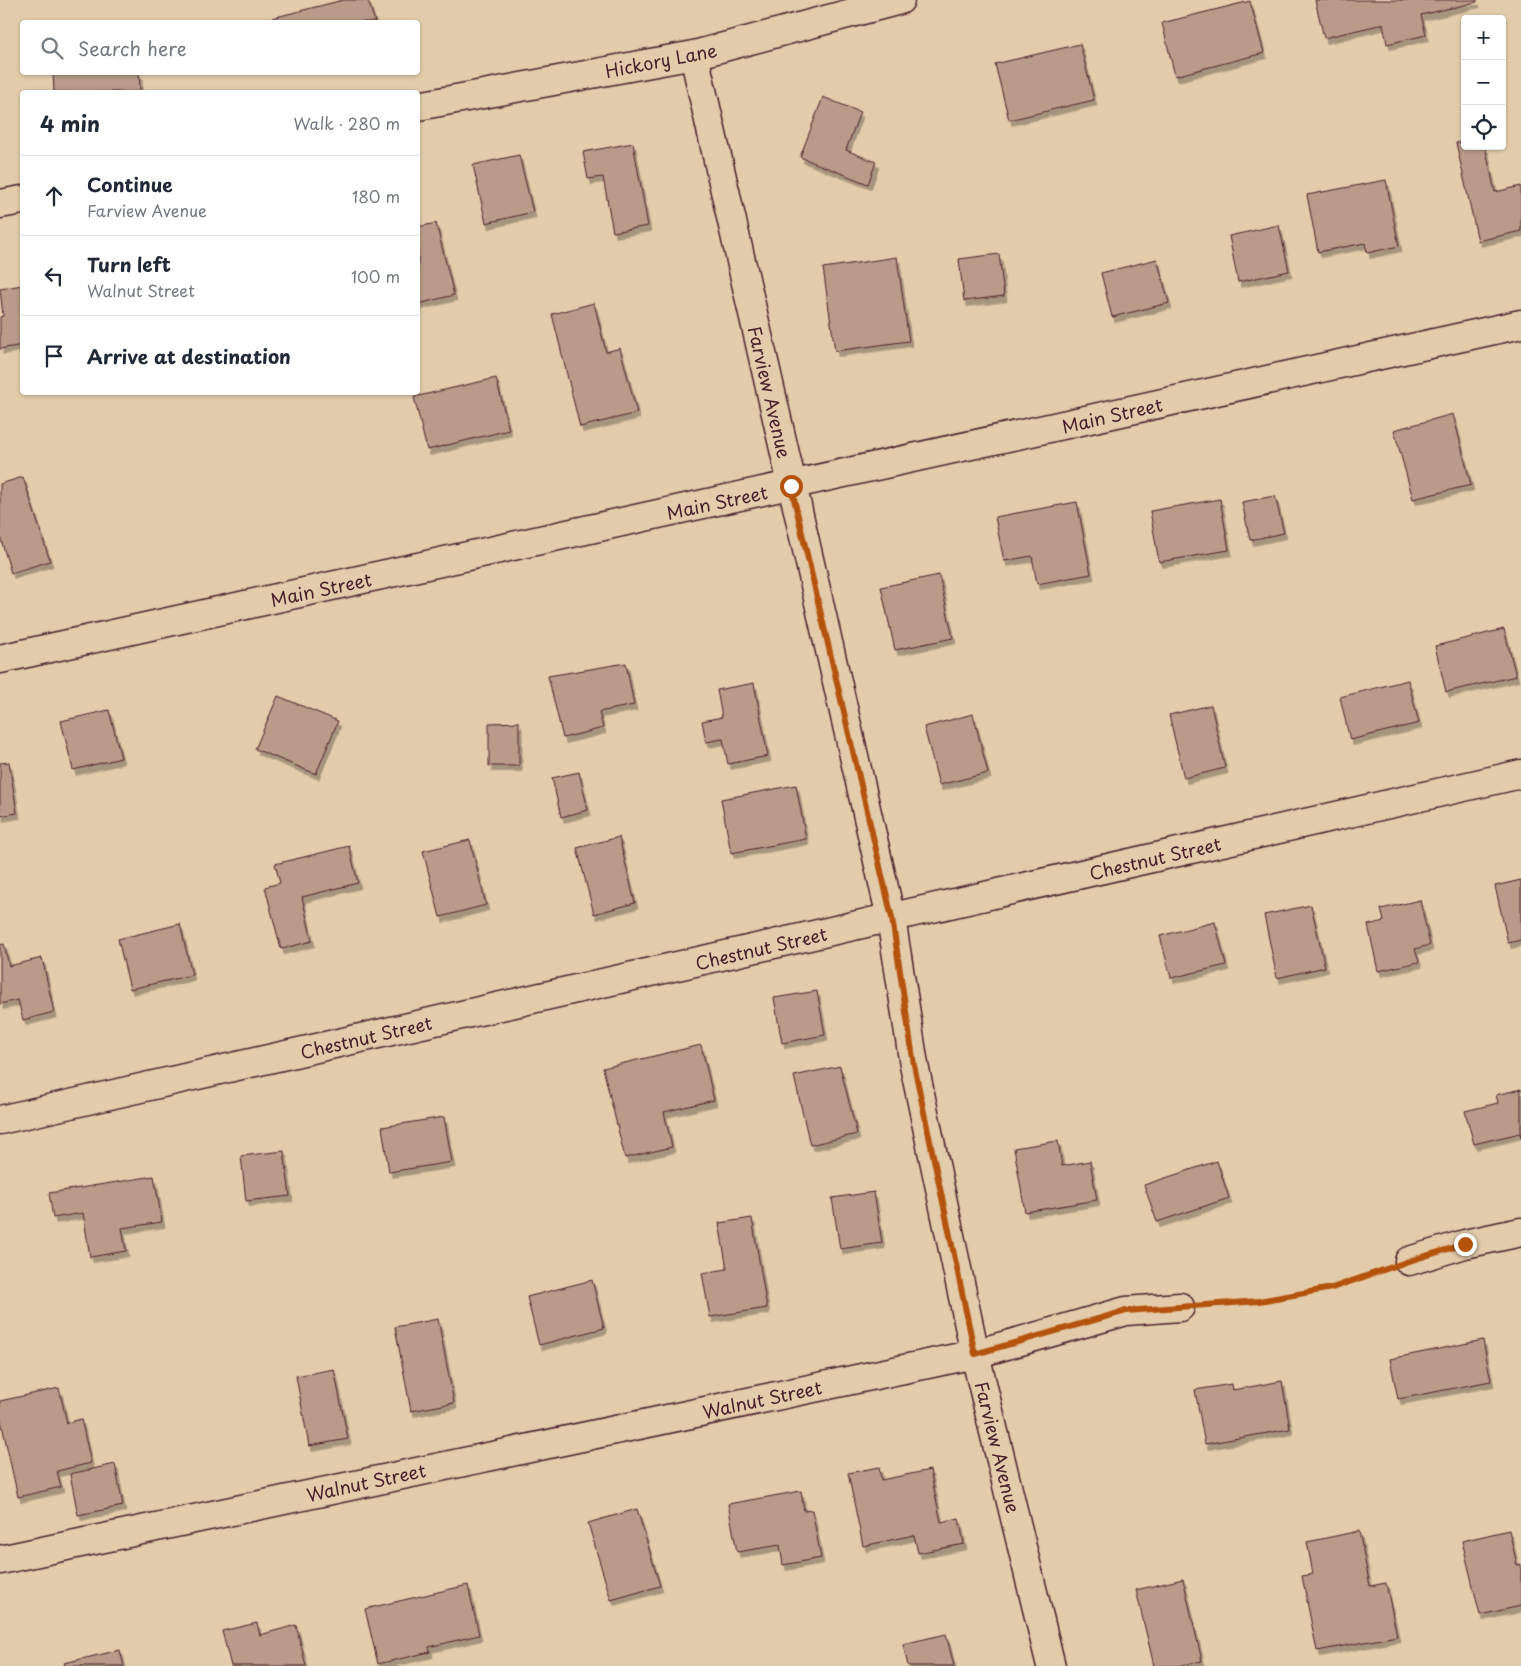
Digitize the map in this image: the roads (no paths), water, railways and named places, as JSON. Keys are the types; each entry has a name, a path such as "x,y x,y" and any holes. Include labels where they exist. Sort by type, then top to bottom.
{"street":[{"name":"Hickory Lane","path":"420,106 694,55 900,0"},
{"name":"Farview Avenue","path":"694,55 791,486 892,918 914,1065 975,1354 1051,1666"},
{"path":"0,204 20,200"},
{"name":"Main Street","path":"0,659 1521,324"},
{"name":"Chestnut Street","path":"0,1120 1521,774"},
{"path":"1409,1261 1465,1244 1521,1232"},
{"name":"Walnut Street","path":"0,1560 975,1354 1126,1311 1180,1307"}]}
